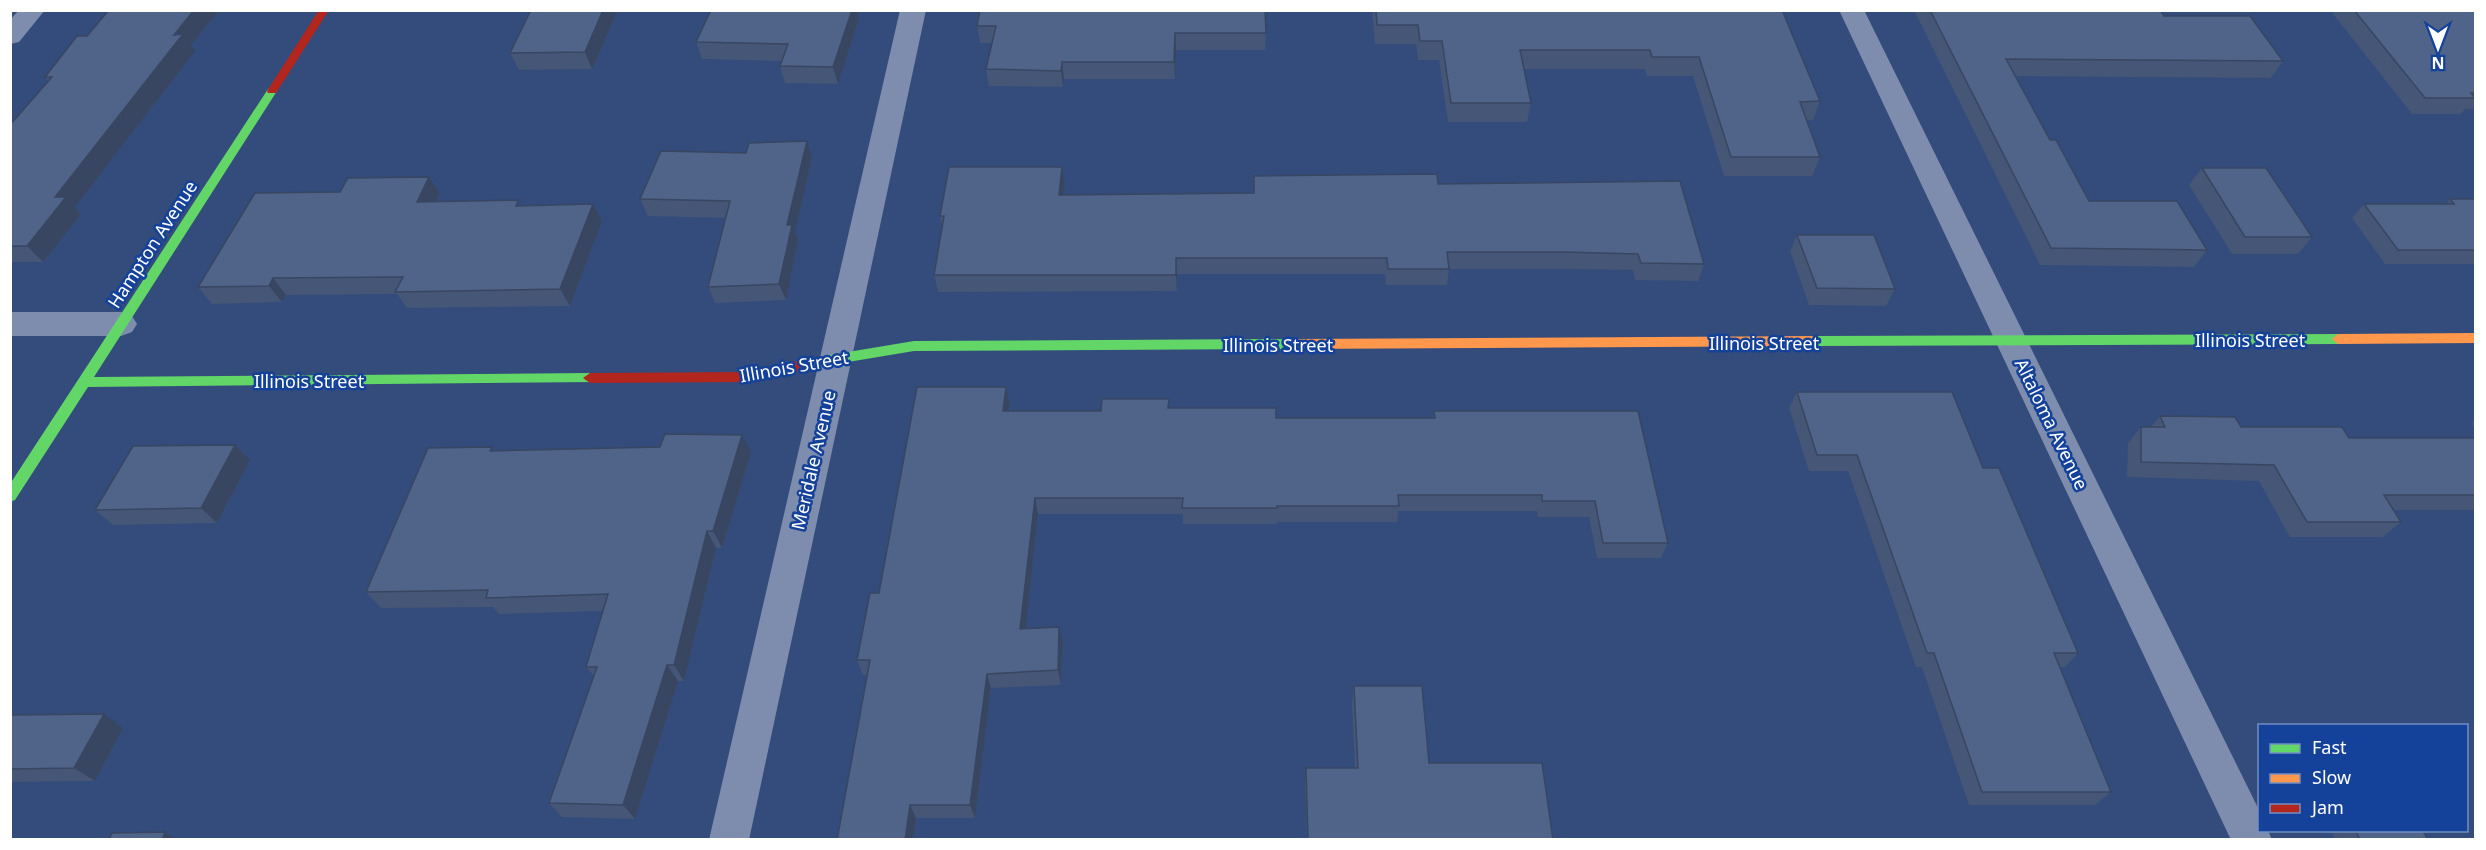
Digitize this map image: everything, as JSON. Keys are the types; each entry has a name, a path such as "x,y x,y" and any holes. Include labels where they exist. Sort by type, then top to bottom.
{"street":[{"path":"10,36 33,10"},
{"name":"Hampton Avenue","path":"10,496 324,10"},
{"name":"Meridale Avenue","path":"729,840 913,10"},
{"name":"Altaloma Avenue","path":"1851,10 2252,840"},
{"path":"10,324 121,324"},
{"name":"Illinois Street","path":"84,382 748,377 836,358 914,346 2475,338"}],"building":[{"path":"109,10 194,10 174,35 183,34 55,197 66,197 27,246 10,246 10,125 52,77 45,77 77,36 87,36"},
{"path":"531,10 603,10 585,52 510,53"},
{"path":"711,10 852,10 833,67 780,66 788,44 696,42"},
{"path":"980,10 1265,10 1266,33 1175,33 1174,62 1062,62 1061,71 986,69 996,26 977,26"},
{"path":"1376,10 1782,10 1820,101 1800,102 1820,157 1731,157 1699,57 1652,57 1650,50 1520,50 1531,103 1451,103 1442,41 1420,41 1418,25 1377,25"},
{"path":"1930,10 2160,10 2164,16 2250,16 2283,61 2006,59 2050,140 2056,140 2089,201 2177,201 2207,250 2051,248"},
{"path":"2354,10 2475,10 2475,93 2471,93 2475,98 2425,98"},
{"path":"807,141 787,225 792,225 779,284 708,287 730,201 640,199 661,151 746,153 749,143"},
{"path":"949,167 1062,167 1059,195 1254,193 1254,176 1437,174 1438,184 1680,181 1704,264 1641,263 1638,254 1447,252 1449,269 1388,269 1387,258 1176,258 1176,275 934,275 944,216 940,216"},
{"path":"2202,168 2266,168 2312,237 2245,237"},
{"path":"429,177 417,202 518,200 516,206 593,204 560,289 395,292 403,277 273,278 269,286 198,287 255,193 340,192 348,178"},
{"path":"2450,199 2475,199 2475,250 2398,250 2364,204 2454,204"},
{"path":"1797,235 1874,235 1895,289 1817,288"},
{"path":"917,387 1006,387 1003,411 1101,411 1102,399 1169,399 1168,408 1276,408 1276,418 1435,418 1434,411 1638,411 1668,543 1603,543 1595,501 1542,501 1542,495 1398,495 1399,506 1277,506 1277,508 1182,508 1183,498 1035,498 1020,629 1059,627 1058,670 987,674 970,805 910,805 905,840 837,840 870,660 857,660 870,593 879,593"},
{"path":"1797,392 1952,392 1983,468 1999,468 2078,653 2054,653 2111,792 1982,792 1934,653 1927,653 1857,455 1817,455"},
{"path":"2160,416 2235,417 2241,427 2342,427 2349,438 2475,438 2475,495 2384,495 2401,522 2307,522 2274,465 2141,462 2141,427 2165,427"},
{"path":"665,434 742,435 713,531 707,531 674,665 667,665 623,805 549,803 597,667 586,667 608,594 486,598 488,590 366,592 428,448 492,447 490,451 660,447"},
{"path":"235,445 201,508 95,510 133,446"},
{"path":"1354,686 1422,686 1429,763 1542,763 1553,840 1308,840 1306,768 1358,768"},
{"path":"104,714 74,768 10,769 10,715"},
{"path":"165,832 162,840 109,840 112,833"},
{"path":"2356,832 2424,832 2428,840 2360,840"}],"traffic: fast":[{"path":"10,496 272,91"},
{"path":"1815,341 2338,339"},
{"path":"806,364 914,346 1295,344"},
{"path":"84,382 590,378"}],"traffic: slow":[{"path":"2338,339 2476,338"},
{"path":"1295,344 1815,341"}],"traffic: jam":[{"path":"272,91 324,10"},
{"path":"590,378 748,377 806,364"}]}
